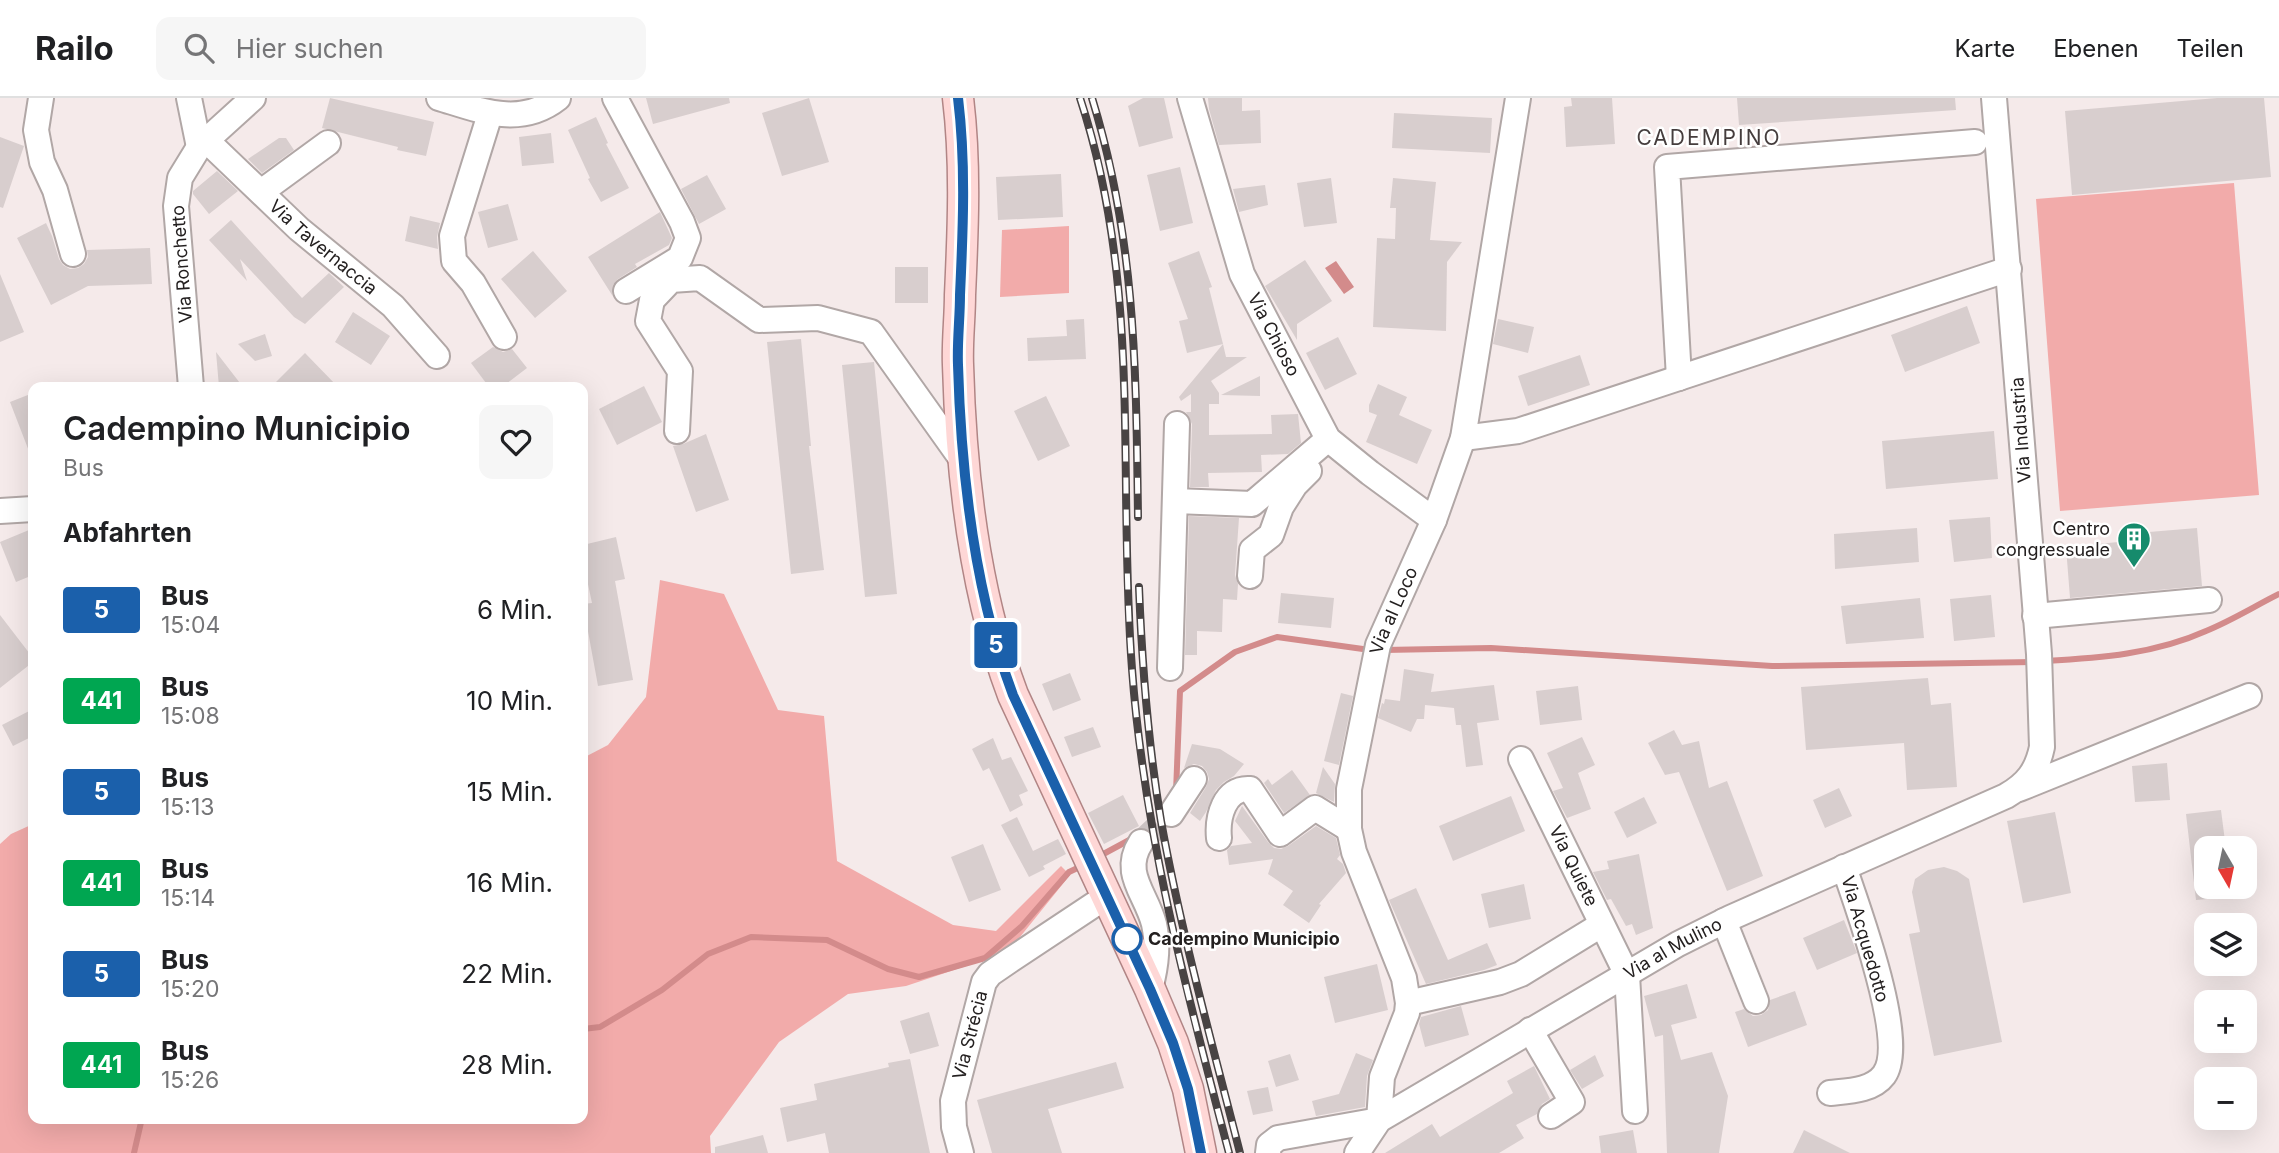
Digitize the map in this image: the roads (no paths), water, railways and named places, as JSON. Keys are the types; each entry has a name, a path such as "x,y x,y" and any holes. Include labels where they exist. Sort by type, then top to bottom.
{"main road":[{"path":"958,98 963,228 958,363 965,464 978,568 1002,664 1023,716 1150,989 1181,1065 1201,1153"}],"street":[{"path":"41,98 36,130 42,162 55,190 73,254"},
{"path":"189,98 203,143"},
{"name":"Via Ronchetto","path":"191,382 176,206 180,178 203,143 253,98"},
{"path":"439,98 490,114 521,115 558,98"},
{"path":"615,98 688,238 680,258 626,291"},
{"name":"Via Chioso","path":"1190,98 1242,274 1332,442 1434,520"},
{"name":"Via al Loco","path":"1379,1120 1382,1077 1407,1013 1408,1003 1404,978 1354,852 1349,829 1349,789 1377,651 1434,520 1463,438 1518,98"},
{"name":"Via Industria","path":"1994,98 2039,662 2042,747 2039,762"},
{"path":"490,114 453,236 454,261 473,283 504,337"},
{"path":"1679,378 1667,167 1975,142"},
{"name":"Via Tavernaccia","path":"203,143 261,192 299,229 394,306 437,356"},
{"path":"261,192 328,143"},
{"path":"1463,438 1517,431 2009,269"},
{"path":"677,431 680,371 648,320 652,300 671,280 700,278 759,320 818,318 871,332 965,464"},
{"path":"1170,668 1177,424"},
{"path":"1175,501 1252,504 1332,442"},
{"path":"1250,576 1252,550 1270,535 1295,485 1332,442"},
{"path":"0,511 28,509"},
{"path":"2035,616 2209,600"},
{"name":"Via al Mulino","path":"1357,1153 1379,1120 1530,1030 1724,921 2017,790 2249,696"},
{"name":"Via Quiete","path":"1521,759 1627,975"},
{"name":"Via al Mulino","path":"2017,790 2031,777 2039,762"},
{"path":"1171,814 1194,779"},
{"path":"1219,838 1217,823 1221,808 1239,790 1246,788 1250,789 1280,834 1314,808 1349,829"},
{"path":"1141,842 1132,859 1155,935 1157,964 1150,989"},
{"name":"Via Acquedotto","path":"1830,1093 1854,1091 1877,1082 1890,1065 1892,1055 1877,968 1844,867"},
{"name":"Via Strécia","path":"961,1153 954,1127 953,1101 984,982 990,974 1103,887"},
{"path":"1724,921 1756,1001"},
{"path":"1408,1003 1500,982 1521,974 1601,925"},
{"path":"1627,975 1635,1111"},
{"path":"1530,1030 1572,1102 1551,1116"},
{"path":"1268,1153 1269,1144 1278,1138 1379,1120"}],"waterway":[{"path":"2045,661 2107,656 2167,645 2215,627 2279,594"},
{"path":"1176,792 1180,691 1235,652 1277,637 1370,650"},
{"path":"1384,650 1491,648 1772,666 2034,662"},
{"path":"1096,858 1133,838"},
{"path":"588,1028 600,1027 662,990 708,954 751,937 827,940 888,969 919,977 985,958 1022,926 1069,872 1084,865"},
{"path":"134,1153 141,1124"}],"tunnel":[{"path":"1141,842 1171,814"}],"railway":[{"path":"1080,98 1100,170 1113,241 1120,311 1128,596 1132,669 1146,791 1169,913 1229,1153"},
{"path":"1092,98 1107,151 1117,203 1131,306 1138,517"},
{"path":"1139,587 1146,704 1161,821 1187,946 1240,1153"}],"place":[{"name":"Centro congressuale","path":"2134,569"},
{"name":"Cadempino Municipio","path":"1127,939"}],"district":[{"name":"CADEMPINO","path":"1709,138"}]}
